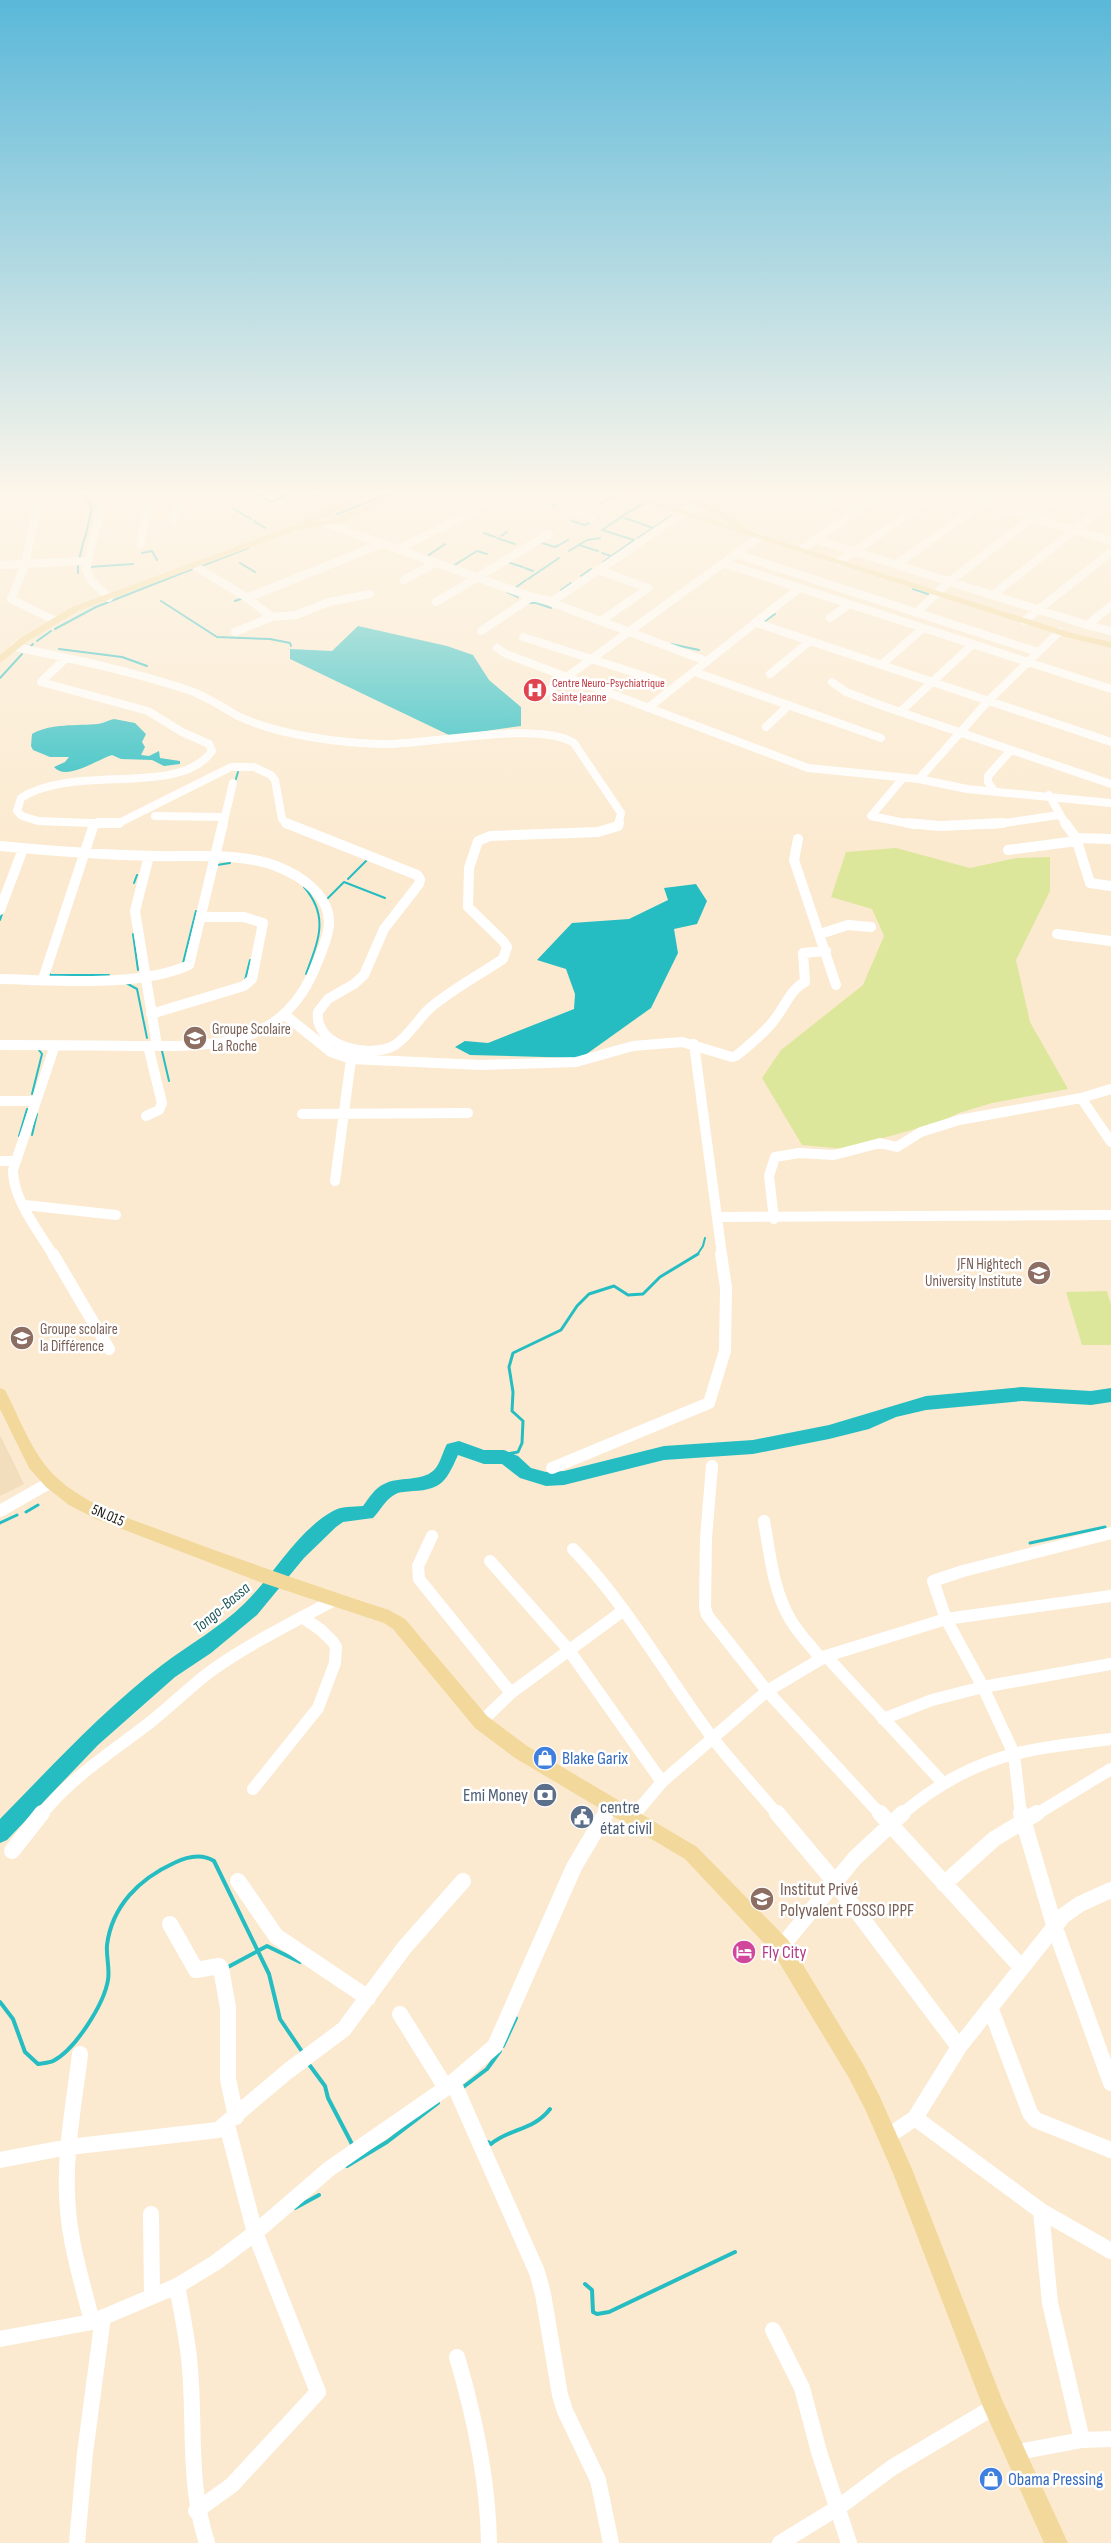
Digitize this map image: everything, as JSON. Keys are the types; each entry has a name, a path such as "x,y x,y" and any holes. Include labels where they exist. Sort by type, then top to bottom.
{"main road":[{"path":"0,660 54,620 73,612"},
{"path":"29,640 77,612"},
{"path":"995,612 1059,632 1111,645"},
{"path":"1,670 18,648"},
{"name":"5N.015","path":"0,1394 34,1463 50,1482 74,1500 101,1514 266,1577 375,1611 399,1624 481,1722 521,1752 691,1853 781,1947 856,2071 888,2137 1013,2453 1056,2543"}],"street":[{"path":"37,612 54,620"},
{"path":"265,612 272,617"},
{"path":"235,632 272,617 296,615 304,612"},
{"path":"481,631 510,612"},
{"path":"578,612 677,648 706,661"},
{"path":"601,621 614,612"},
{"path":"538,698 657,612"},
{"path":"648,708 771,612"},
{"path":"830,618 839,612"},
{"path":"869,612 1111,689"},
{"path":"912,612 1038,652"},
{"path":"1024,621 1036,612"},
{"path":"1047,612 1111,631"},
{"path":"1087,625 1104,612"},
{"path":"757,623 1111,742"},
{"path":"880,665 922,628"},
{"path":"919,779 930,764 961,733 988,701 1059,632"},
{"path":"523,637 594,658 657,680"},
{"path":"770,674 810,641"},
{"path":"900,712 972,645"},
{"path":"18,648 111,667 189,690 210,698 239,716 306,736 384,744 497,733 539,733 563,736 574,743 621,813 621,819 618,826 598,832 490,836 478,841 470,868 468,907 503,941 507,947 503,959 430,1008 395,1045 355,1049 333,1044 319,1026 318,1010 322,1004 365,974 379,937 419,884 420,879 417,875 289,826 282,819 275,780 263,770 246,765 222,771 124,822 94,824 38,821 22,816 17,811 17,802 26,793 45,786 101,778 159,777 179,774 205,759 212,751 212,747 148,711 41,682 66,658"},
{"path":"498,648 506,654 808,768 919,779 967,789 1049,795 1111,803"},
{"path":"695,672 881,738"},
{"path":"832,682 846,692 900,712 1111,784"},
{"path":"766,727 789,705"},
{"path":"994,791 988,782 988,776 1011,750"},
{"path":"903,778 871,816 918,823 959,825 1013,822 1059,816"},
{"path":"0,979 144,978 180,970 189,965 234,783"},
{"path":"1049,795 1059,816 1076,840 1090,883 1111,886"},
{"path":"155,816 225,817"},
{"path":"44,979 94,824"},
{"path":"798,839 794,860 836,985"},
{"path":"1008,850 1076,840 1111,839"},
{"path":"0,846 84,854 251,859 271,863 296,875 319,895 326,909 328,929 310,982 295,1006 285,1015 258,1031 218,1044 152,1046 0,1045"},
{"path":"0,910 23,849"},
{"path":"146,1116 159,1110 162,1103 152,1046 151,1014 144,978 135,905 149,856"},
{"path":"151,1014 244,986 252,979 263,923 261,920 251,917 202,917"},
{"path":"820,934 848,925 870,927"},
{"path":"1058,934 1111,941"},
{"path":"285,1015 331,1052 351,1060 481,1065 532,1064 588,1060 633,1046 682,1042 694,1044 726,1056 736,1056 773,1024 783,1013 796,986 805,982 803,954 826,951"},
{"path":"552,1468 709,1404 725,1351 726,1288 694,1044"},
{"path":"55,1045 16,1161 13,1181 18,1196 109,1349"},
{"path":"335,1182 351,1060"},
{"path":"774,1219 768,1176 775,1157 799,1153 834,1155 880,1143 897,1146 920,1132 958,1120 1081,1098 1111,1090"},
{"path":"1081,1098 1111,1142"},
{"path":"0,1101 36,1101"},
{"path":"302,1114 468,1113"},
{"path":"0,1161 16,1161"},
{"path":"24,1205 116,1215"},
{"path":"717,1217 774,1219 1111,1215"},
{"path":"712,1466 706,1545 705,1607 707,1615 728,1645 767,1692 1020,1967"},
{"path":"0,1511 50,1482"},
{"path":"764,1520 778,1589 790,1618 824,1658 943,1783"},
{"path":"1111,1533 933,1581 946,1620 983,1686 1014,1754 1022,1821 1055,1928 1111,2083"},
{"path":"432,1536 418,1566 419,1579 511,1693"},
{"path":"573,1549 594,1571 624,1610 712,1736 834,1881 959,2047"},
{"path":"490,1561 568,1649 662,1782"},
{"path":"632,1817 662,1782 712,1736 767,1692 824,1658 946,1620 1111,1596"},
{"path":"12,1851 59,1792 99,1758 153,1720 225,1661 336,1599"},
{"path":"481,1722 511,1693 568,1649 624,1610"},
{"path":"253,1789 318,1708 334,1664 336,1647 332,1641 319,1628 302,1618"},
{"path":"883,1719 932,1700 983,1686 1111,1664"},
{"path":"781,1947 834,1881 887,1824 943,1783 1014,1754 1111,1739"},
{"path":"944,1884 981,1849 1022,1821 1111,1769"},
{"path":"0,2339 97,2319 177,2286 215,2262 255,2233 329,2169 449,2085 496,2046 574,1867 611,1806"},
{"path":"238,1880 276,1936 368,1998"},
{"path":"0,2160 69,2147 218,2130 232,2121 288,2071 344,2030 404,1948 463,1882"},
{"path":"888,2137 915,2118 959,2047 1020,1967 1064,1916 1080,1904 1111,1890"},
{"path":"170,1924 196,1970 219,1966 222,1968 228,2008 228,2079 232,2121 255,2233 318,2392 232,2485 196,2511"},
{"path":"990,2007 1030,2113 1036,2120 1111,2150"},
{"path":"400,2014 449,2085 537,2272 543,2294 560,2395 565,2411 598,2480 611,2543"},
{"path":"77,2543 97,2319 69,2213 67,2195 69,2147 80,2054"},
{"path":"915,2118 1041,2211 1111,2251"},
{"path":"1041,2211 1050,2303 1082,2440"},
{"path":"151,2214 152,2296"},
{"path":"177,2286 190,2369 190,2438 196,2511 207,2543"},
{"path":"773,2330 802,2388 819,2452 839,2507 849,2543"},
{"path":"457,2357 473,2408 480,2450 489,2543"},
{"path":"780,2543 839,2507 893,2466 994,2407"},
{"path":"1013,2453 1082,2440 1111,2439"}],"shaded area":[{"path":"0,1435 24,1484 0,1496"}],"green space":[{"path":"896,848 970,868 1016,858 1050,857 1050,891 1016,960 1030,1022 1068,1089 992,1103 959,1113 940,1122 844,1149 802,1145 762,1078 781,1050 863,985 884,936 872,909 831,897 846,852"},
{"path":"1107,1291 1111,1305 1111,1345 1082,1345 1066,1292"}],"water":[{"path":"358,626 447,646 473,655 489,680 521,707 521,726 451,736 290,659 290,649 332,651"},
{"path":"114,719 135,723 146,734 142,742 145,747 141,755 149,756 159,751 160,758 180,761 180,764 164,766 152,760 121,759 112,755 74,771 66,772 59,771 54,767 65,762 69,757 50,757 33,750 31,746 32,734 39,730 98,724"},
{"path":"696,884 707,901 697,924 674,929 678,953 651,1008 581,1058 470,1055 455,1047 465,1041 488,1043 574,1009 575,994 566,969 537,960 572,923 629,919 668,900 664,888"}],"waterway":[{"path":"55,629 87,612"},
{"path":"178,612 217,637 270,639 290,643 291,646"},
{"path":"765,621 775,614"},
{"path":"37,641 51,631"},
{"path":"28,649 33,644"},
{"path":"671,644 699,650"},
{"path":"59,649 122,657 147,666"},
{"path":"0,678 22,654"},
{"path":"235,782 238,772"},
{"path":"348,879 367,860"},
{"path":"217,865 230,863"},
{"path":"134,883 137,875"},
{"path":"327,899 344,882 385,898"},
{"path":"304,887 312,898 319,919 317,940 306,974"},
{"path":"0,920 3,911"},
{"path":"183,963 196,911"},
{"path":"133,934 138,970"},
{"path":"245,980 250,960"},
{"path":"49,972 50,975 109,975"},
{"path":"126,983 137,989 147,1038"},
{"path":"32,1094 42,1054 39,1050"},
{"path":"162,1051 169,1081"},
{"path":"19,1136 27,1109"},
{"path":"32,1135 37,1114"},
{"path":"697,1254 703,1246 705,1238"},
{"path":"504,1457 506,1454 518,1452 522,1443 523,1421 512,1411 513,1392 509,1367 513,1353 561,1330 577,1306 589,1294 614,1286 628,1295 643,1294 660,1277 697,1254"},
{"name":"Tongo-Bassa","path":"0,1833 91,1739 169,1671 205,1647 251,1609 298,1553 330,1522 340,1515 367,1513 381,1496 391,1488 422,1484 434,1480 442,1473 453,1449 459,1448 484,1457 504,1457 526,1473 546,1479 564,1478 664,1453 753,1447 829,1432 869,1422 893,1411 926,1403 1022,1394 1091,1398 1111,1395"},
{"path":"26,1512 38,1505"},
{"path":"0,1523 17,1515"},
{"path":"1030,1543 1105,1527"},
{"path":"0,2002 13,2019 25,2052 38,2064 51,2062 62,2055 79,2037 101,2001 108,1980 107,1945 110,1931 121,1906 129,1895 149,1877 183,1859 204,1857 214,1861 258,1951"},
{"path":"258,1951 267,1946 300,1962"},
{"path":"228,1967 258,1951"},
{"path":"258,1951 269,1974 280,2019 303,2053"},
{"path":"503,2046 516,2018"},
{"path":"462,2088 487,2069 500,2051"},
{"path":"308,2063 325,2086 328,2098 353,2146"},
{"path":"347,2166 387,2142 438,2103"},
{"path":"488,2142 491,2144 506,2135 529,2126 550,2109"},
{"path":"295,2208 319,2195"},
{"path":"585,2284 592,2290 593,2312 597,2314 609,2312 735,2252"}],"place":[{"name":"Centre Neuro-Psychiatrique Sainte Jeanne","path":"535,690"},
{"name":"Groupe Scolaire La Roche","path":"195,1038"},
{"name":"JFN Hightech University Institute","path":"1039,1273"},
{"name":"Groupe scolaire la Différence","path":"22,1338"},
{"name":"Blake Garix","path":"545,1758"},
{"name":"Emi Money","path":"545,1795"},
{"name":"centre état civil","path":"582,1817"},
{"name":"Institut Privé Polyvalent FOSSO IPPF","path":"762,1899"},
{"name":"Fly City","path":"744,1952"},
{"name":"Obama Pressing","path":"991,2479"}]}
